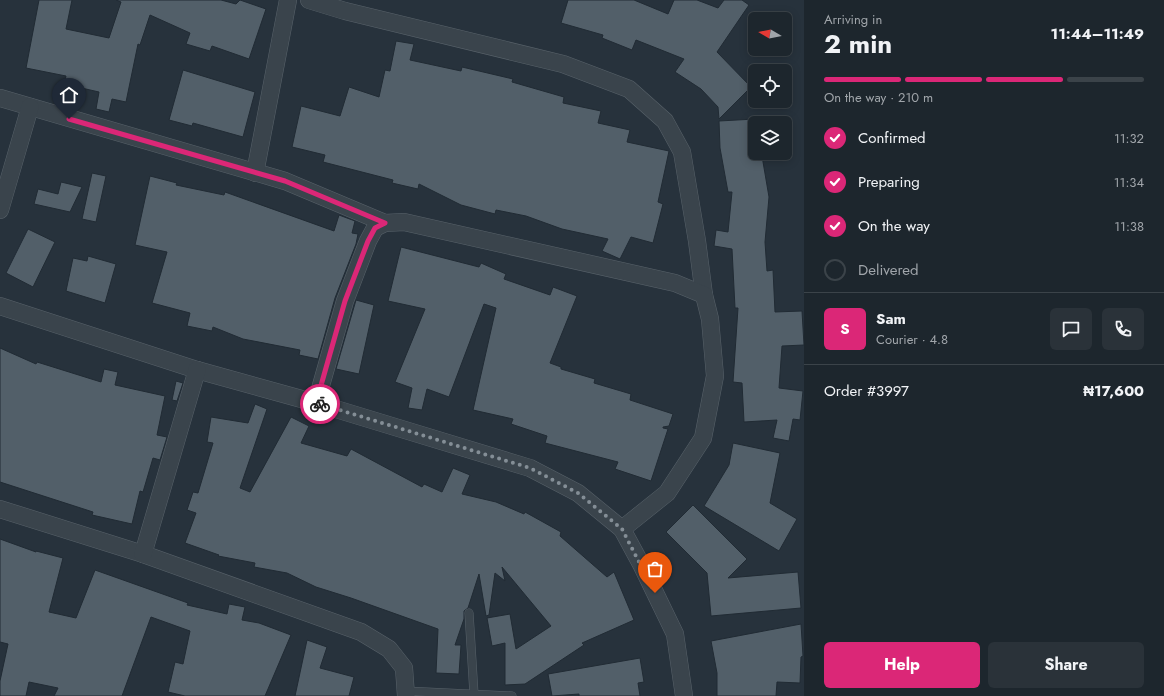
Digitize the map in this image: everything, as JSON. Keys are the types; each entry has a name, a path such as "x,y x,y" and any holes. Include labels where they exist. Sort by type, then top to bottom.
{"street":[{"path":"255,173 288,0"},
{"path":"309,0 345,11 563,64 629,89 665,121 682,152 697,241 704,295 710,319 715,376 703,438 667,493 622,529"},
{"path":"0,98 285,181 385,223"},
{"path":"0,210 30,107"},
{"path":"316,403 345,301 368,241 375,228 385,223 404,222 668,282 704,295"},
{"path":"0,306 197,370 316,403 530,468 578,493 622,529 642,566 675,634 684,696"},
{"path":"143,554 197,370"},
{"path":"0,510 143,554 361,632 389,649 404,668 406,694"}],"lane":[{"path":"469,613 474,694"},
{"path":"406,694 474,694 512,696"}],"building":[{"path":"39,0 72,0 66,29 109,38 121,2 116,0 221,0 236,4 240,0 266,9 249,59 212,46 210,51 186,44 190,33 150,15 140,45 138,44 126,102 112,99 109,112 96,109 99,92 64,84 66,76 26,68"},
{"path":"568,0 634,0 668,14 674,0 697,0 718,8 724,0 742,0 749,5 717,52 748,84 748,90 719,119 718,107 701,89 675,72 684,59 636,40 632,50 602,38 603,35 561,23"},
{"path":"396,41 414,44 410,60 461,71 462,67 513,79 512,82 564,97 563,103 601,111 598,123 630,130 627,142 669,151 658,202 663,204 653,243 631,237 620,259 602,251 608,239 562,229 526,216 496,210 495,214 461,205 419,184 418,189 392,183 393,180 323,162 325,155 292,147 301,106 340,116 349,87 379,97 385,70 390,71"},
{"path":"183,70 255,92 243,137 193,123 192,126 169,120"},
{"path":"748,119 748,160 763,160 769,197 765,242 767,271 773,270 775,312 802,311 804,345 782,346 779,388 803,391 800,420 793,419 789,441 773,438 777,420 744,422 742,383 733,382 738,308 735,308 732,249 714,246 716,230 728,232 732,192 728,192 720,148 719,121"},
{"path":"92,173 106,176 96,222 82,219"},
{"path":"150,176 177,183 176,185 224,195 225,192 334,231 339,215 355,221 352,233 358,234 356,244 335,298 318,359 299,355 300,350 243,339 213,327 212,331 187,326 190,313 152,303 167,252 135,245"},
{"path":"61,182 82,187 70,212 34,204 38,189 58,194"},
{"path":"28,229 55,242 33,287 6,273"},
{"path":"401,247 479,267 481,263 506,274 504,279 550,295 553,287 577,296 550,363 561,367 561,369 595,379 594,383 631,394 630,400 673,414 669,426 663,427 668,429 651,481 615,469 618,462 545,443 547,436 511,424 513,419 473,410 496,308 484,304 449,397 427,389 422,410 408,408 412,388 395,382 425,309 388,301"},
{"path":"88,256 116,264 105,303 66,291 73,258 87,261"},
{"path":"356,300 374,305 359,374 336,369"},
{"path":"0,348 36,364 37,362 101,382 104,369 118,372 115,385 165,396 157,435 167,437 160,460 153,458 143,492 140,491 132,524 92,515 93,512 0,482"},
{"path":"176,381 183,383 177,401 172,400"},
{"path":"255,404 267,409 240,488 250,492 291,417 309,426 301,443 347,456 351,449 422,487 424,484 442,492 453,468 470,475 462,494 496,502 524,514 525,512 561,532 560,536 607,577 614,572 634,620 582,643 584,645 525,684 505,685 505,643 492,646 487,618 510,614 516,649 551,626 502,567 505,581 495,573 489,615 486,616 479,574 468,608 464,611 464,619 455,645 461,645 459,674 436,673 438,629 316,587 287,573 254,567 255,563 218,556 219,555 185,543 196,513 187,510 193,492 198,493 213,443 207,442 211,417 248,423"},
{"path":"733,443 780,453 770,503 797,519 779,551 704,506 729,465"},
{"path":"693,505 747,559 728,578 798,572 801,608 711,616 707,573 666,532"},
{"path":"0,539 36,552 63,558 49,612 76,618 95,570 188,603 187,605 227,614 229,604 245,607 242,620 259,623 291,635 265,696 185,696 168,692 175,662 183,664 190,631 151,617 122,696 54,696 58,688 29,682 26,696 0,696 0,681 8,644 0,642"},
{"path":"801,624 803,656 801,657 800,683 777,682 776,696 717,696 717,673 711,641"},
{"path":"307,640 327,647 320,668 354,677 349,696 295,696"},
{"path":"640,658 644,682 638,683 640,696 579,696 579,694 552,696 548,674"}],"way so far":[{"path":"320,404 530,468 578,493 622,529 655,593"}],"route":[{"path":"69,119 285,181 385,223 375,228 368,241 345,301 316,403 320,404"}]}
